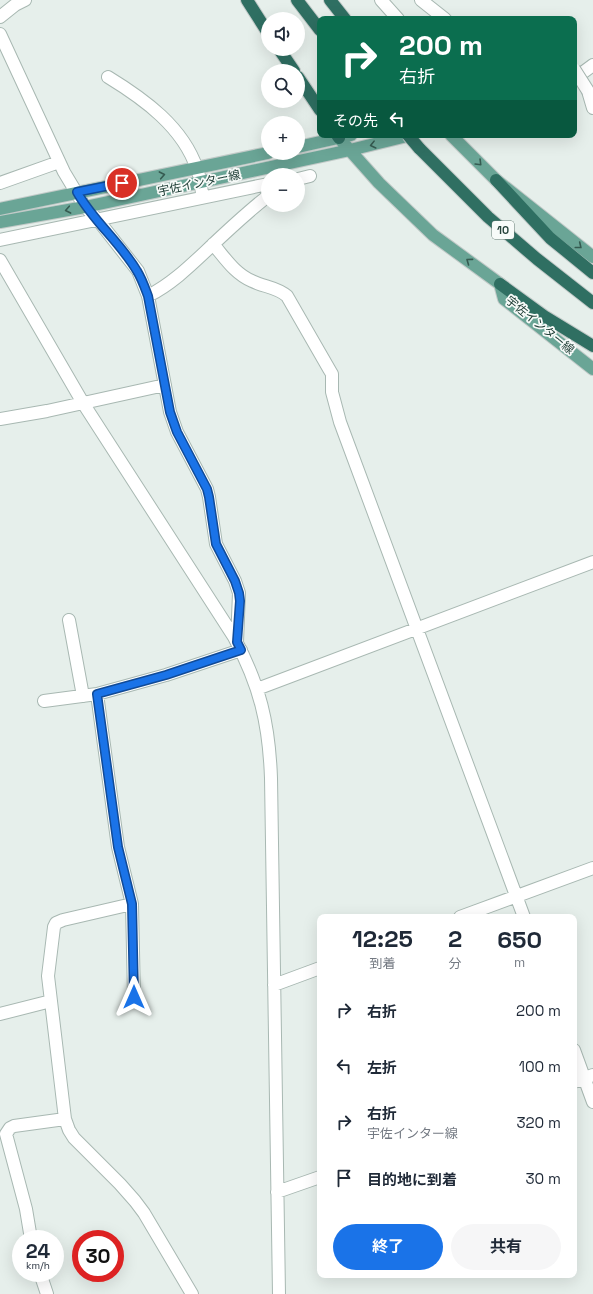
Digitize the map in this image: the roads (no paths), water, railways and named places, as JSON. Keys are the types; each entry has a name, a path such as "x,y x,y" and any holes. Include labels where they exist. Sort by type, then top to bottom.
{"highway":[{"path":"247,0 261,22"},
{"path":"297,0 317,26"},
{"path":"330,0 343,16"},
{"path":"305,88 317,106"},
{"name":"10","path":"411,138 488,217 593,303"},
{"path":"496,180 550,238 593,273"},
{"path":"500,284 544,316 593,346"}],"main road":[{"path":"305,144 330,138"},
{"name":"宇佐インター線","path":"340,138 379,183 433,235 500,284 504,298 593,368"},
{"name":"宇佐インター線","path":"0,222 85,207 350,150 399,138"},
{"path":"454,138 496,180 593,257"},
{"name":"宇佐インター線","path":"0,209 261,154"}],"street":[{"path":"0,17 15,5 25,0"},
{"path":"380,0 395,16"},
{"path":"421,0 441,16"},
{"path":"0,34 59,162 85,207 98,220 138,271 148,296 174,425 203,480 209,497 216,544 238,587 240,601 239,646"},
{"path":"577,77 593,65"},
{"path":"577,74 588,91 593,108"},
{"path":"108,76 125,87 164,118 184,142 197,168 203,198"},
{"path":"0,183 59,162"},
{"path":"0,240 261,186"},
{"path":"148,296 157,292 178,276 243,216 261,202"},
{"path":"213,244 235,270 243,276 258,284 282,292 287,296 332,374 332,392 337,412 523,914"},
{"path":"0,260 83,403 239,646 257,690 266,722 270,752 279,1294"},
{"path":"0,419 47,412 165,385"},
{"path":"257,690 593,562"},
{"path":"69,620 83,696"},
{"path":"44,701 97,694 166,675 239,646"},
{"path":"97,694 118,847 132,904 134,997"},
{"path":"468,914 593,868"},
{"path":"132,904 63,920 56,923 54,927 48,972 65,1119 68,1130 74,1138 120,1184 144,1213 192,1294"},
{"path":"274,985 317,969"},
{"path":"0,1014 51,1001"},
{"path":"577,1058 593,1102"},
{"path":"30,1230 26,1209 6,1134 10,1128 14,1126 65,1119"},
{"path":"278,1192 317,1178"},
{"path":"43,1282 47,1294"}]}
